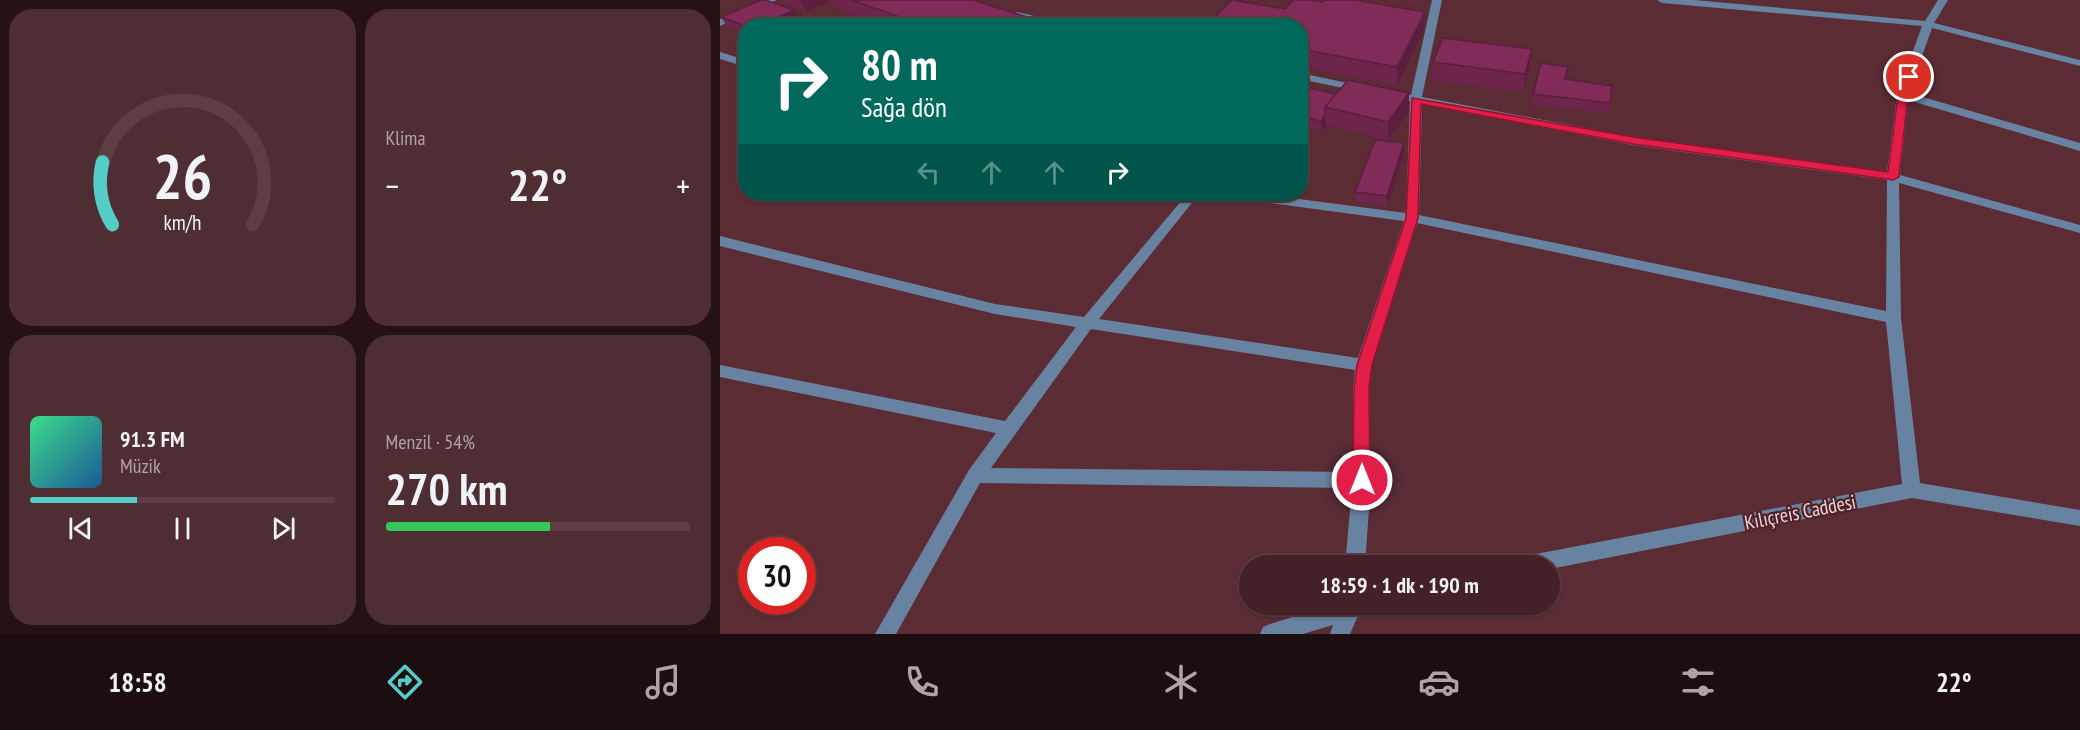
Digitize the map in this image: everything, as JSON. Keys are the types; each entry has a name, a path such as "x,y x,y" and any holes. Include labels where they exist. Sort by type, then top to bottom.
{"street":[{"path":"720,23 772,0"},
{"path":"1355,555 1362,480 1361,388 1364,365 1412,218 1416,100 1437,0"},
{"path":"1662,0 1928,24 2080,63"},
{"path":"1912,490 1893,318 1893,177 1903,95 1928,24 1943,0"},
{"path":"1007,13 1029,18"},
{"path":"720,55 738,61"},
{"path":"1308,78 1633,141 1893,177 2080,229"},
{"path":"1903,95 2080,147"},
{"path":"885,634 975,476 1087,324 1187,201"},
{"path":"1285,201 1412,218 1893,318"},
{"path":"720,241 995,309 1364,365"},
{"path":"720,371 1010,429"},
{"path":"975,476 1362,480"},
{"name":"Kılıçreis Caddesi","path":"1560,558 1912,490 2080,518"},
{"path":"1270,634 1331,615"},
{"path":"1340,634 1352,615"}],"building":[{"path":"761,0 794,10 777,18 738,18 738,23 721,17"},
{"path":"852,0 973,0 1030,18 903,18"},
{"path":"1232,0 1285,9 1293,0 1323,2 1325,0 1356,0 1425,12 1397,67 1308,50 1308,18 1214,18"},
{"path":"1443,38 1532,49 1525,74 1433,62"},
{"path":"1541,63 1568,67 1565,79 1612,86 1610,103 1533,94"},
{"path":"1348,80 1409,93 1388,122 1325,107"},
{"path":"1308,88 1336,94 1325,107 1325,115 1321,121 1308,118"},
{"path":"1375,140 1404,143 1387,196 1355,192"}],"route":[{"path":"1362,480 1361,388 1364,365 1412,218 1416,100 1633,141 1893,177 1903,95 1909,77"}]}
